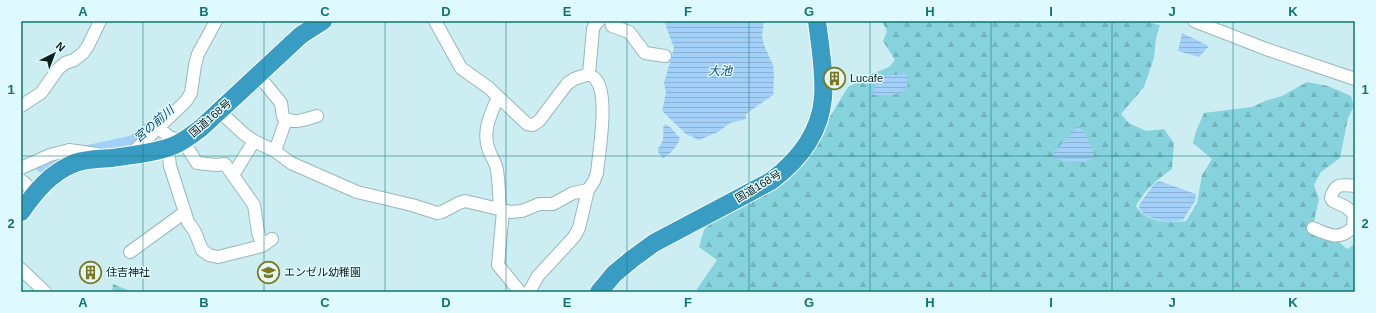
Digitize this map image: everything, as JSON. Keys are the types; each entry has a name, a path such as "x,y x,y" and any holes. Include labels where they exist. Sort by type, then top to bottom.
{"highway":[{"name":"国道168号","path":"21,212 50,178 75,163 86,160 122,156 175,144 201,128 301,35 323,21"},
{"name":"国道168号","path":"599,292 618,270 654,243 771,180 787,169 801,153 813,134 819,118 823,98 817,21"}],"street":[{"path":"21,106 41,93 58,69 65,63 74,60 82,53 88,46 100,21"},
{"path":"21,168 50,155 69,150 122,156 159,128 186,101 191,93 198,54 216,21"},
{"path":"435,21 461,68 489,88 527,124 533,125 539,121 567,84 589,74"},
{"path":"589,74 593,29 596,23 600,21"},
{"path":"611,21 612,26 629,32 645,53 665,56"},
{"path":"1194,21 1266,49 1355,80"},
{"path":"529,292 538,276 574,237 578,228 588,190 594,181 597,172 604,108 597,81 589,74"},
{"path":"258,75 281,102 283,117 286,120 294,122 317,116"},
{"path":"498,97 488,120 485,132 486,142 497,169 502,210 498,265 520,292"},
{"path":"219,111 244,134 254,141 275,150 291,163 357,192 412,205 437,213 465,201 511,212 522,211 539,204 553,204 573,193 588,190"},
{"path":"275,150 286,120"},
{"path":"159,128 175,144 197,162 216,165 225,164 254,205 258,232 262,246"},
{"path":"233,175 254,141"},
{"path":"175,144 170,166 188,222 195,232 202,250 209,255 218,257 262,246 272,239"},
{"path":"50,155 60,171"},
{"path":"21,180 36,193"},
{"path":"1313,228 1328,235 1340,235 1348,232 1353,227 1354,214 1346,207 1333,201 1331,198 1337,187 1343,184 1355,186"},
{"path":"130,252 185,212"},
{"path":"21,269 45,292"}],"green space":[{"path":"882,21 1144,21 1160,25 1156,38 1154,58 1144,87 1121,114 1129,123 1146,131 1164,129 1174,143 1172,169 1151,186 1136,206 1146,216 1158,221 1186,221 1197,203 1202,175 1212,159 1193,143 1196,131 1204,113 1252,107 1282,96 1307,82 1328,86 1351,96 1354,106 1348,118 1340,158 1321,172 1314,185 1319,199 1314,221 1307,230 1326,239 1339,242 1347,249 1355,244 1355,292 697,292 697,289 717,260 699,247 704,230 715,218 815,148 828,120 848,87 889,67 895,60 883,41 887,31"},
{"path":"113,284 133,292 112,292"}],"water":[{"name":"大池","path":"664,21 764,21 762,36 764,45 773,65 773,95 746,114 746,119 730,123 718,132 699,140 686,134 662,111 666,93 664,83 674,48"},
{"path":"1182,33 1209,46 1199,57 1178,51"},
{"path":"906,74 908,82 904,91 886,95 872,94 876,85 884,76"},
{"path":"665,124 670,127 680,138 673,150 663,158 658,152 658,148 662,141 663,128"},
{"path":"1078,126 1089,140 1094,156 1091,159 1081,162 1063,161 1054,157 1053,153"},
{"path":"1159,181 1196,194 1195,201 1183,220 1170,222 1161,220 1146,215 1140,209 1139,205 1154,184"}],"waterway":[{"name":"宮の前川","path":"42,164 60,158 134,143 151,129"}],"place":[{"name":"Lucafe","path":"835,78"},
{"name":"住吉神社","path":"90,272"},
{"name":"エンゼル幼稚園","path":"269,272"}]}
